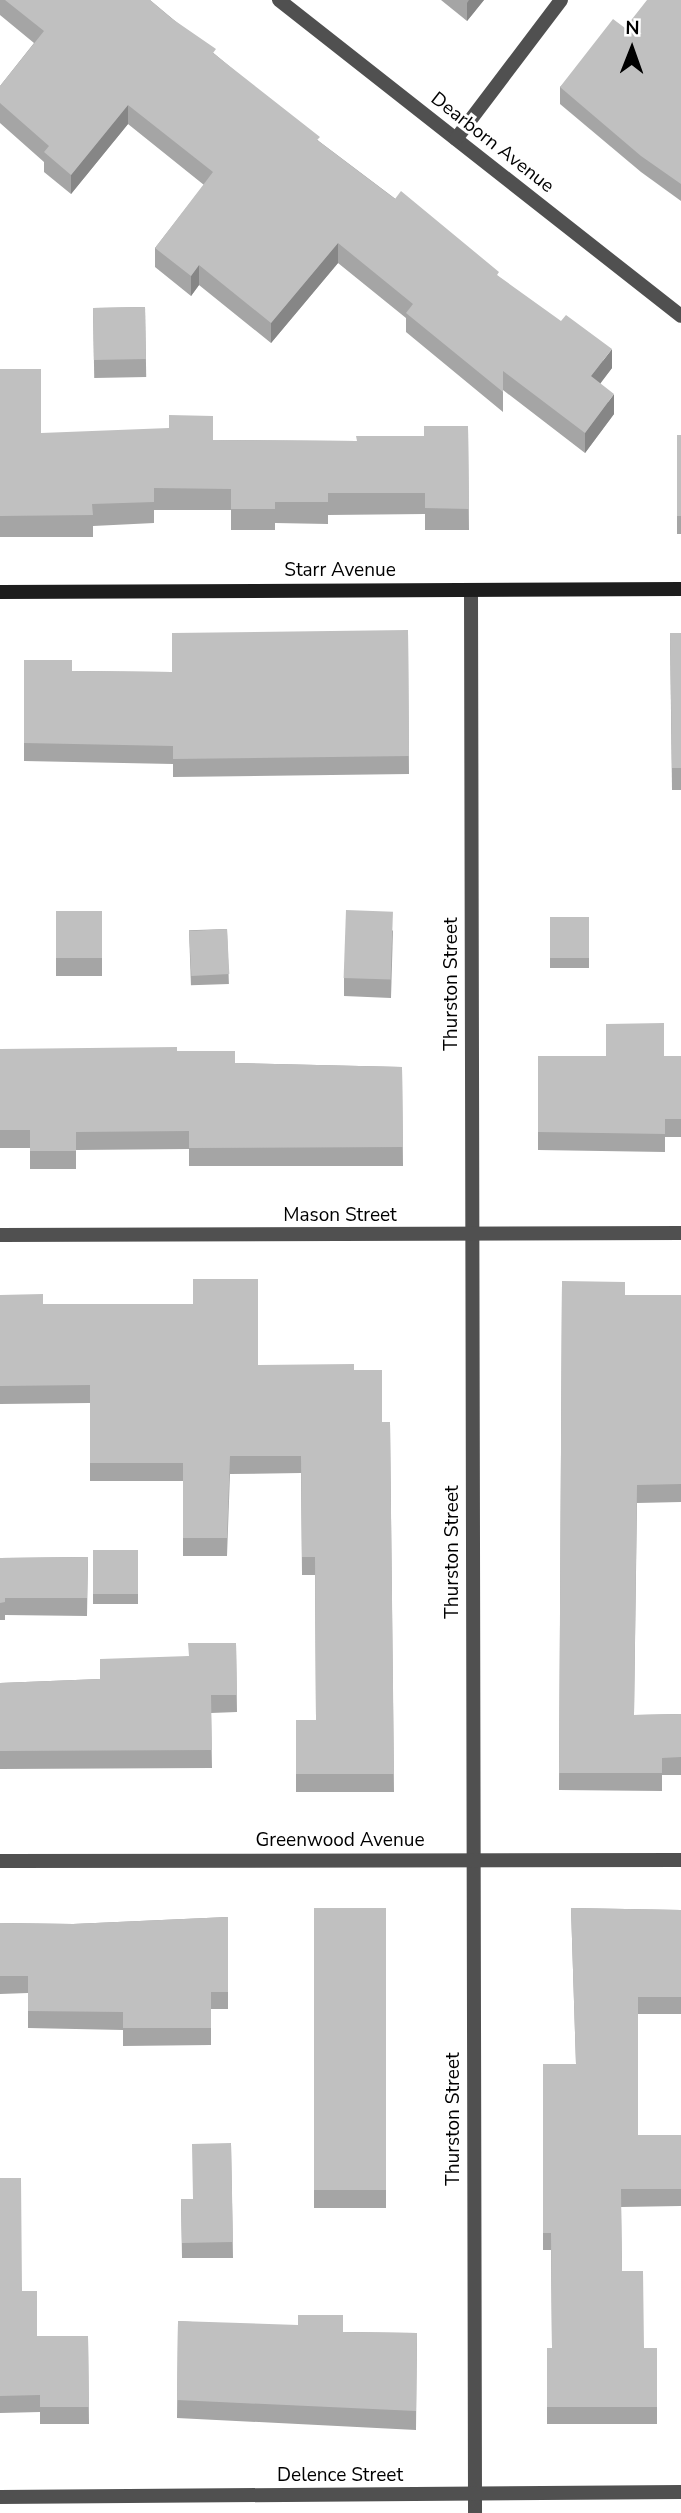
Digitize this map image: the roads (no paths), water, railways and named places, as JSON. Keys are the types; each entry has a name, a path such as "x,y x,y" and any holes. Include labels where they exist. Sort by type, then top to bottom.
{"main road":[{"name":"Starr Avenue","path":"0,592 681,589"}],"street":[{"name":"Dearborn Avenue","path":"279,0 681,316"},
{"path":"456,139 561,0"},
{"name":"Thurston Street","path":"471,590 475,2513"},
{"name":"Mason Street","path":"0,1235 681,1233"},
{"name":"Greenwood Avenue","path":"0,1861 681,1860"},
{"name":"Delence Street","path":"0,2497 681,2492"}]}
